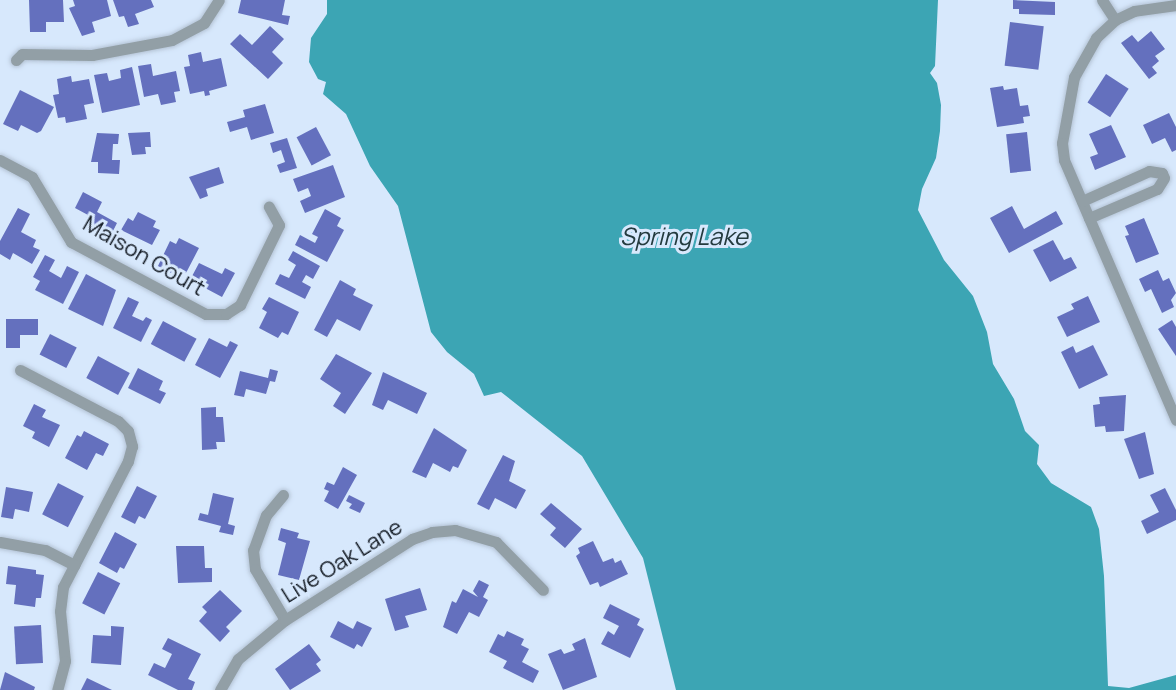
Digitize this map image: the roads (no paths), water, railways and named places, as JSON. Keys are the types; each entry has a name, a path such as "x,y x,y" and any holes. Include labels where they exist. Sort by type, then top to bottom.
{"street":[{"path":"16,60 22,54 92,55 172,40 204,23 219,0"},
{"path":"1102,0 1115,20"},
{"path":"1176,5 1134,11 1115,20 1096,38 1074,77 1064,119 1064,160 1171,396 1176,420"},
{"name":"Maison Court","path":"0,160 32,177 71,242 206,314 226,314 240,305 279,225 269,207"},
{"path":"1082,201 1149,171 1162,173 1164,178 1157,189 1089,218"},
{"path":"20,370 118,421 128,431 132,446 128,461 74,565 61,599 65,661 57,690"},
{"path":"283,495 261,524 253,550 255,569 285,620"},
{"name":"Live Oak Lane","path":"220,690 238,659 285,620 412,539 432,532 455,530 496,542 543,590"},
{"path":"0,542 45,550 74,565"}],"water":[{"name":"Spring Lake","path":"327,0 938,0 935,66 930,73 937,83 941,105 940,131 936,158 922,189 918,210 944,260 973,296 987,332 993,364 1014,399 1025,431 1039,445 1037,464 1051,483 1091,507 1099,529 1104,576 1108,686 1129,688 1176,675 1176,690 676,690 643,558 582,456 501,392 484,396 474,374 447,352 431,332 398,206 370,166 346,114 323,94 326,82 318,79 309,62 311,38 327,14"}]}
